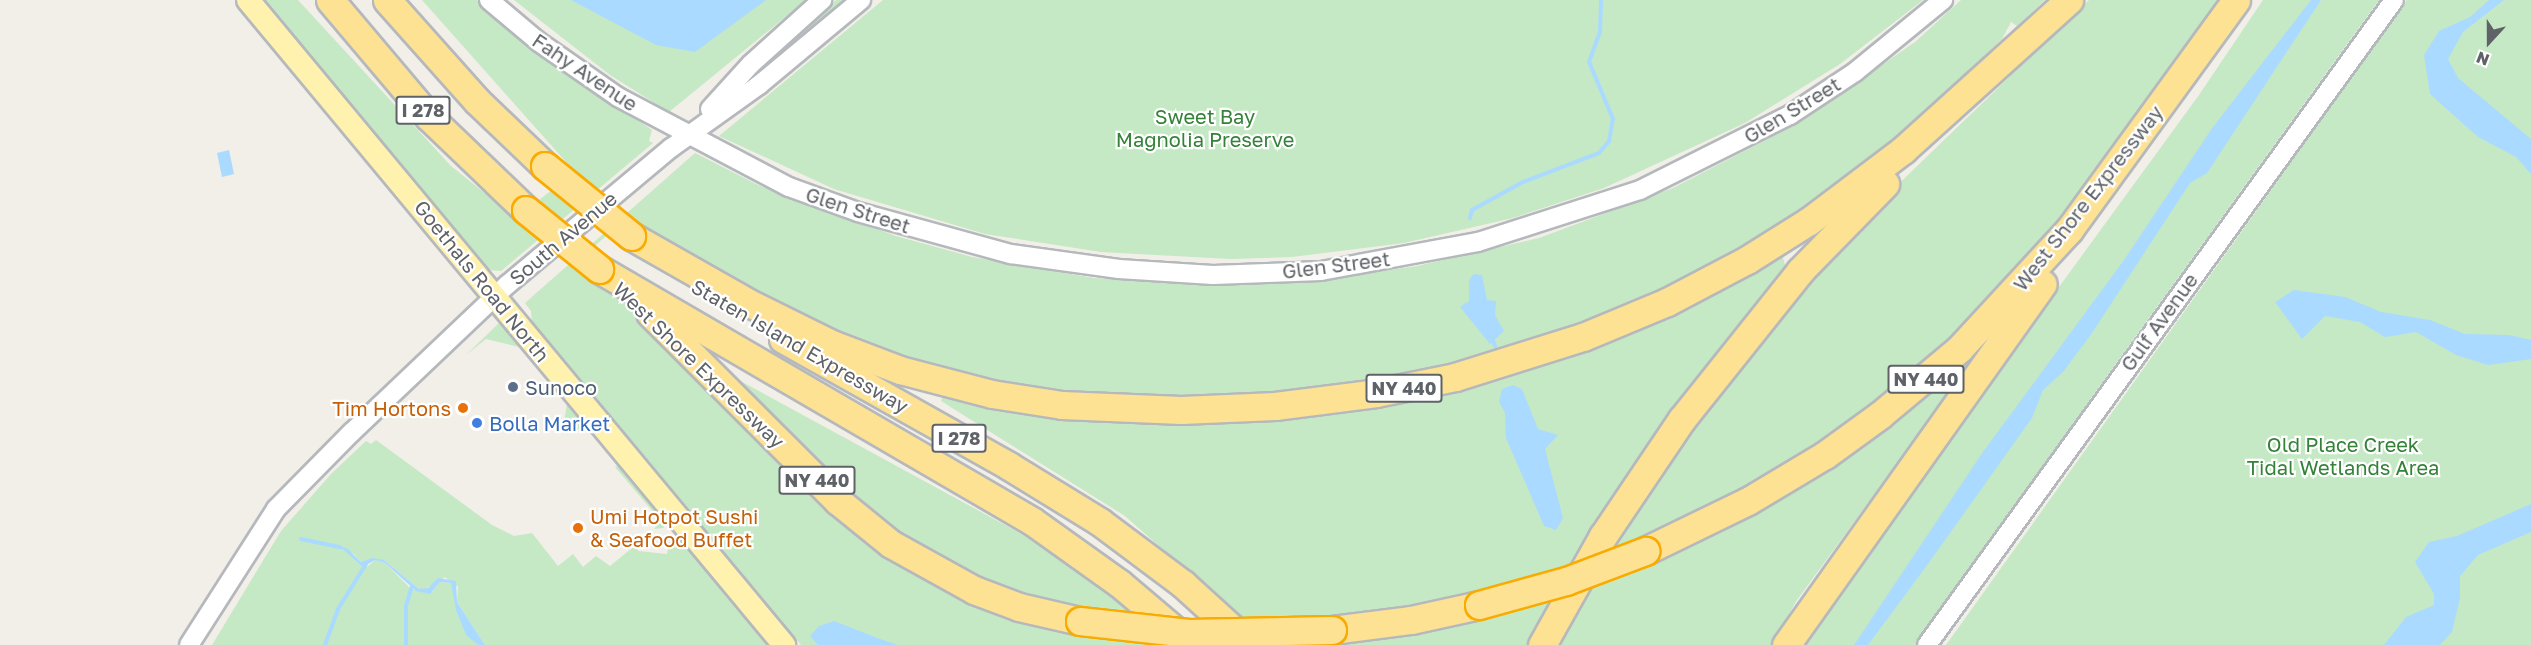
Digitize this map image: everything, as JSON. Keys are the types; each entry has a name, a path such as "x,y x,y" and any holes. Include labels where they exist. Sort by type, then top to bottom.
{"highway":[{"name":"Staten Island Expressway","path":"330,0 429,117 526,210 599,268 1032,521 1119,582 1191,645"},
{"name":"I 278","path":"387,0 477,101 544,166 631,236"},
{"name":"NY 440","path":"631,236 654,251 772,315 834,345 916,374 992,394 1062,405 1181,410 1275,406 1376,393 1455,377 1558,346 1649,310 1739,264 1809,221 1903,150 2069,0"},
{"path":"1542,645 1640,478 1764,315 1841,226 2080,0"},
{"name":"West Shore Expressway","path":"599,268 655,317 830,494 873,530 912,557 974,590 1030,610 1080,621 1188,633 1332,630 1411,620 1479,605 1566,581 1645,551 1774,487 1853,436 1935,371 2049,254 2143,130 2236,0"},
{"path":"1786,645 1849,552 2110,192 2143,130"},
{"name":"Staten Island Expressway","path":"654,251 708,296 1084,512 1183,585 1249,645"}],"main road":[{"name":"Goethals Road North","path":"248,0 784,645"}],"street":[{"name":"Fahy Avenue","path":"489,0 539,42 618,97 687,135"},
{"name":"South Avenue","path":"687,135 751,64 822,0"},
{"name":"South Avenue","path":"189,645 243,557 288,496 495,296 687,135 759,85 861,0"},
{"name":"Glen Street","path":"687,135 781,183 858,212 1011,254 1119,269 1213,275 1321,271 1478,242 1640,190 1790,115 1855,72 1943,0"},
{"name":"Gulf Avenue","path":"1927,645 2394,0"}],"green space":[{"path":"262,0 298,0 451,166 516,218 575,172 422,0 477,0 532,48 652,130 649,141 653,143 501,271 488,270"},
{"path":"514,0 806,0 669,112 610,75"},
{"path":"836,0 845,0 812,28 807,28"},
{"name":"Sweet Bay Magnolia Preserve","path":"883,0 1923,0 1840,64 1745,123 1604,188 1513,218 1404,243 1292,257 1230,259 1101,252 985,234 834,189 719,136"},
{"path":"1961,0 2045,0 2017,26 2011,22 2002,39 1918,120 1752,247 1646,303 1522,349 1376,379 1253,400 1025,390 941,373 844,339 760,296 664,242 629,216 574,264 630,305 901,561 1171,645 801,645 532,322 531,311 525,303 695,153 758,185 896,236 972,257 1094,278 1208,284 1315,280 1417,266 1539,238 1673,188 1797,124 1915,42"},
{"path":"2089,0 2226,0 2025,269 1788,490 2007,313 1797,600 1771,645 1551,645 1636,497 1825,255"},
{"path":"2263,0 2379,0 2091,398 1920,645 1798,645 2199,95"},
{"name":"Old Place Creek Tidal Wetlands Area","path":"2407,0 2531,0 2531,645 1946,645"},
{"path":"1783,257 1786,269 1675,410 1595,522 1529,645 1271,645 1125,516 941,401 944,393 1078,413 1217,422 1385,408 1514,374 1626,330"},
{"path":"499,323 519,347 486,339 466,355"},
{"path":"735,378 1049,549 1147,621 1022,598 907,544 834,485"},
{"path":"567,404 584,425 575,432 564,422"},
{"path":"376,440 492,525 514,536 532,533 558,566 573,554 583,567 596,556 610,566 637,544 638,551 667,554 669,543 677,535 768,645 485,645 457,602 458,587 445,577 424,590 419,589 384,560 375,560 385,563 411,589 432,592 440,582 451,583 465,631 478,645 212,645 281,531 331,474 366,441 371,444","holes":["342,548 354,554 361,562 375,560 367,567"]},
{"path":"618,465 667,524 663,528 654,529 661,521 615,467"}],"water":[{"path":"571,0 766,0 695,52 656,45"},
{"path":"2311,0 2321,0 2207,173 2190,183 2092,333 2063,372 2043,390 2032,418 1868,645 1854,645 1983,452 2124,260 2213,127"},
{"path":"2489,0 2504,0 2463,32 2448,59 2458,78 2531,139 2531,174 2516,157 2478,137 2430,94 2424,55 2439,31 2470,17"},
{"path":"229,150 234,174 222,177 217,153"},
{"path":"1474,274 1482,275 1487,300 1496,301 1495,315 1504,331 1490,344 1460,307 1469,301 1469,280"},
{"path":"2294,290 2345,297 2381,312 2430,320 2465,334 2509,335 2531,340 2531,359 2488,365 2456,355 2416,332 2385,337 2360,322 2325,316 2302,339 2275,302"},
{"path":"1513,385 1522,389 1538,429 1558,435 1545,449 1563,518 1556,530 1544,526 1506,438 1505,413 1499,402 1502,389"},
{"path":"2531,504 2531,532 2478,555 2460,576 2460,598 2452,632 2440,645 2384,645 2406,617 2434,605 2434,594 2415,562 2429,542 2457,536"},
{"path":"338,545 348,549 361,562 372,558 384,560 419,589 428,588 438,578 456,581 457,602 485,645 478,645 466,635 456,610 451,583 440,582 430,594 416,591 385,563 375,560 363,567"},
{"path":"834,621 898,645 818,645 810,636 819,626"}],"waterway":[{"path":"1470,218 1472,210 1523,182 1599,153 1609,141 1613,119 1589,62 1600,31 1601,0"},
{"path":"1492,338 1495,346"},
{"path":"301,539 340,547"},
{"path":"325,645 338,609 366,564"},
{"path":"406,645 406,606 412,586"}],"place":[{"name":"Sunoco","path":"513,387"},
{"name":"Tim Hortons","path":"463,408"},
{"name":"Bolla Market","path":"477,423"},
{"name":"Umi Hotpot Sushi & Seafood Buffet","path":"578,528"}]}
